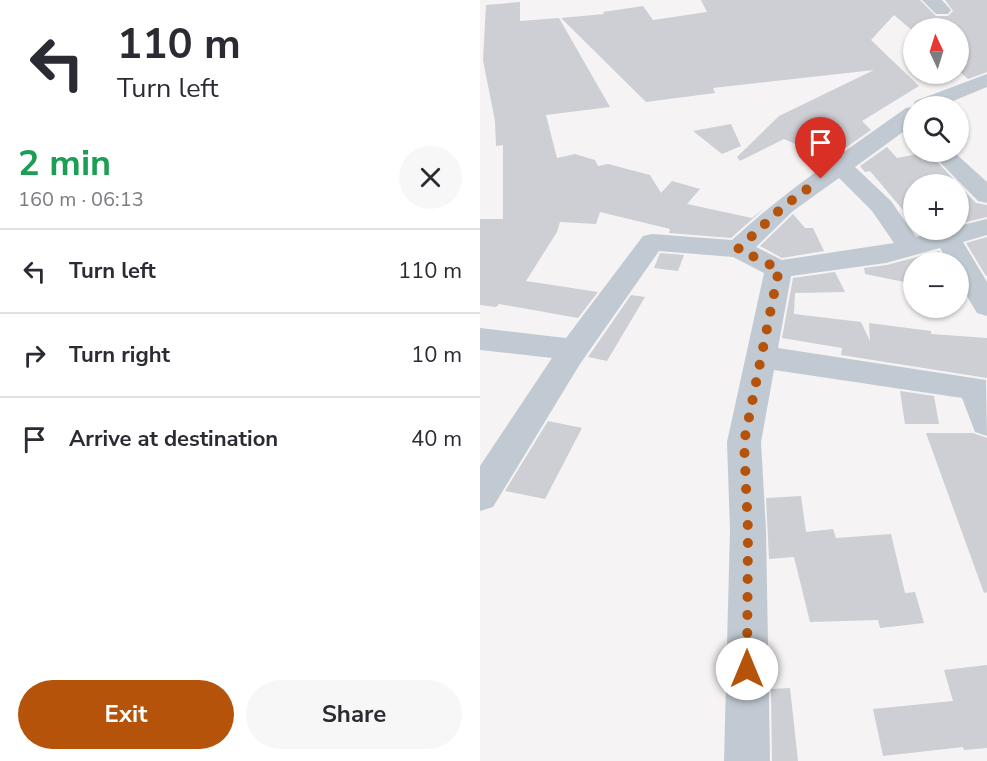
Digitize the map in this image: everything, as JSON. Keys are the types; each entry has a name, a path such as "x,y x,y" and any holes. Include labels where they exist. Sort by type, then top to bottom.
{"street":[{"path":"954,96 978,84 987,103"},
{"path":"738,249 784,206 903,123"},
{"path":"951,162 987,196"},
{"path":"840,165 882,206 910,248"},
{"path":"969,232 987,227"},
{"path":"480,496 574,350 652,242 738,249 779,269 886,254 939,240"},
{"path":"947,240 987,306"},
{"path":"747,761 748,530 744,442 779,269"},
{"path":"480,339 574,350"},
{"path":"761,357 975,388 987,423"}],"building":[{"path":"701,0 920,0 936,16 948,16 953,11 945,0 987,0 987,72 969,79 969,18 903,18 903,23 894,15 871,40 903,71 903,84 919,86 862,121 871,130 844,149 826,128 800,146 784,139 740,161 737,157 779,116 874,70 713,88 715,93 646,102 561,18 604,14 603,12 643,6 653,20 707,12"},
{"path":"520,2 520,21 559,18 610,107 546,115 557,158 575,154 595,160 598,166 608,164 650,175 661,193 672,181 700,189 687,204 752,218 766,207 731,238 669,233 670,229 600,212 596,224 560,222 557,232 526,281 598,292 578,318 499,304 496,307 480,305 480,219 503,219 503,145 496,146 495,121 483,60 486,5"},
{"path":"731,124 741,146 722,154 693,131"},
{"path":"887,147 897,158 903,157 903,162 937,162 949,174 903,174 903,210 870,171 865,172 860,166"},
{"path":"969,196 976,203 987,205 987,217 969,221"},
{"path":"793,214 805,228 813,228 824,251 782,258 760,246"},
{"path":"987,237 987,276 986,276 966,243"},
{"path":"660,253 684,255 678,271 654,268"},
{"path":"903,261 903,282 865,274 864,268"},
{"path":"835,272 845,292 795,293 794,314 861,322 870,341 869,323 931,331 931,334 987,338 987,378 841,355 842,348 782,338 793,278"},
{"path":"631,295 645,297 607,361 588,357"},
{"path":"900,391 934,396 939,424 905,424"},
{"path":"548,421 582,428 545,499 505,491"},
{"path":"926,433 973,433 987,438 987,592 984,593"},
{"path":"801,496 806,532 833,529 836,538 891,534 905,593 915,592 924,623 880,628 878,620 810,622 794,557 769,559 766,498"},
{"path":"987,665 987,748 964,750 963,747 883,756 873,709 953,701 944,670"},
{"path":"790,688 798,761 772,761 771,689"}],"route":[{"path":"747,669 748,530 744,442 779,269 738,249 784,206 821,179"}]}
